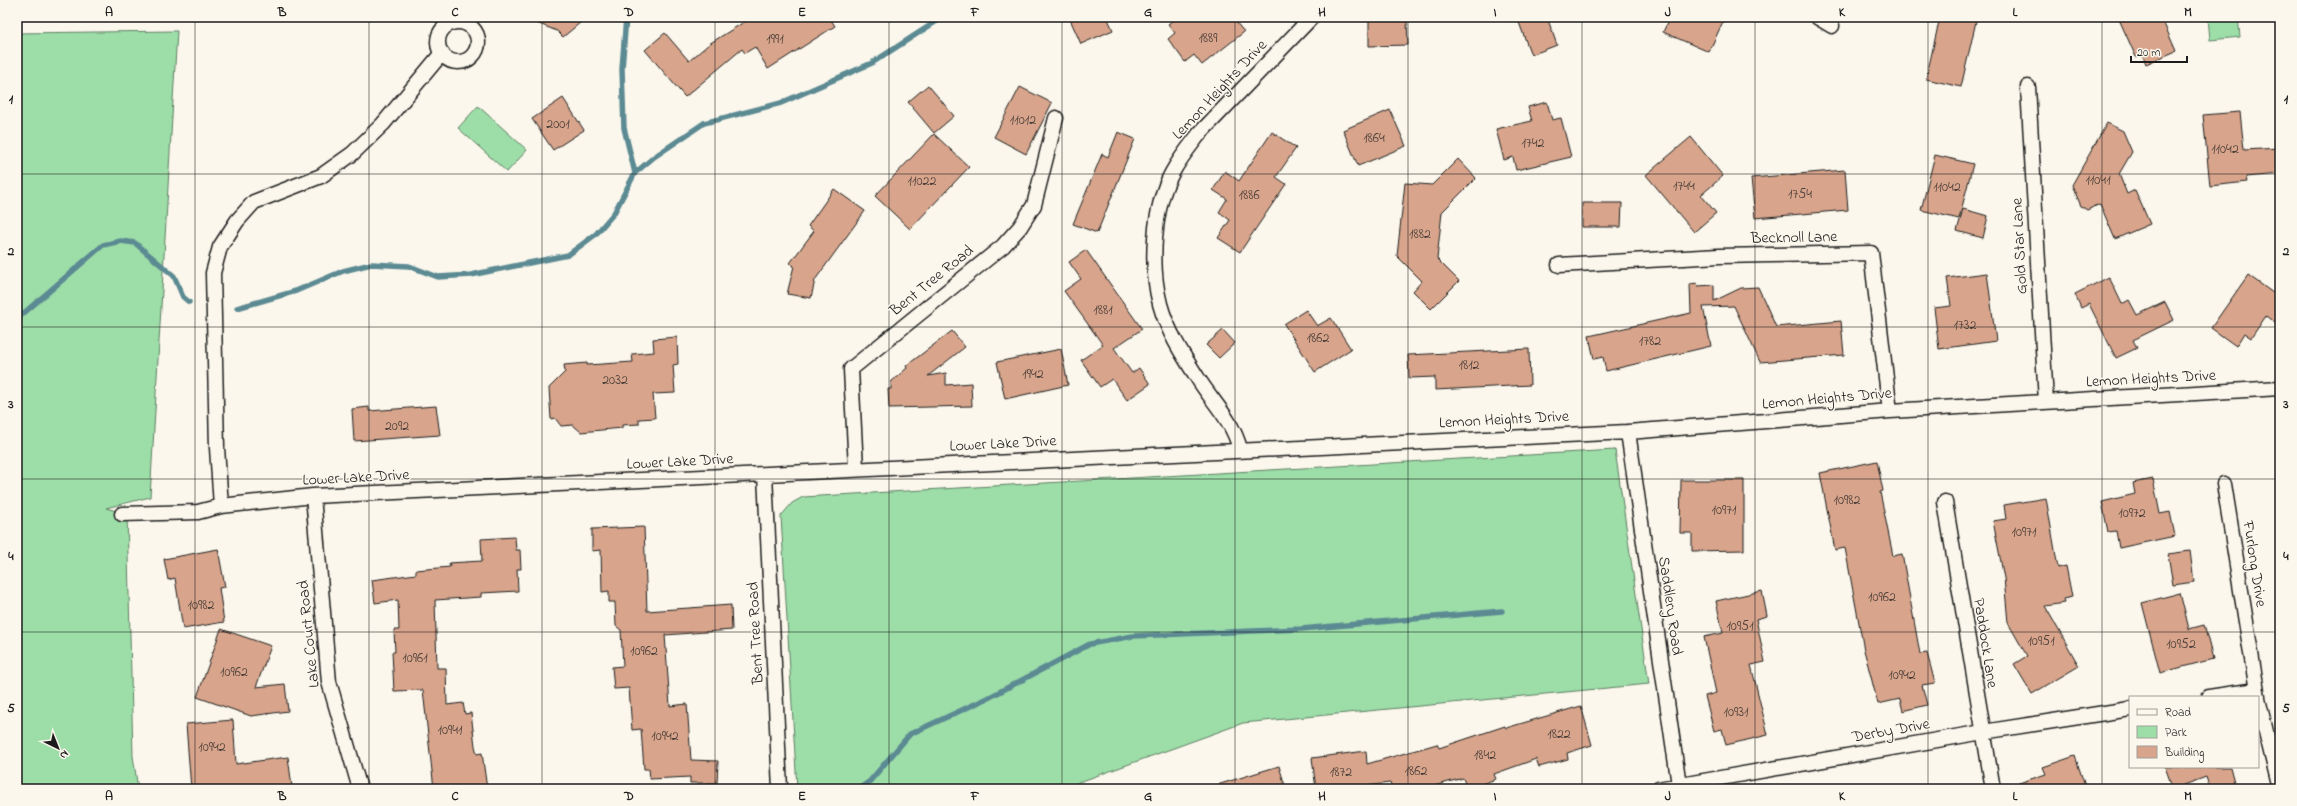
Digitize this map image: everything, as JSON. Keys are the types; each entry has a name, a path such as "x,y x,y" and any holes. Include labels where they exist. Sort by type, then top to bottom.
{"street":[{"name":"Lemon Heights Drive","path":"1312,17 1200,133 1184,154 1172,174 1163,196 1158,219 1154,249 1160,304 1170,332 1197,378 1231,423 1240,449 1628,432 1890,411 2280,388"},
{"path":"1817,17 1832,26"},
{"path":"221,506 217,448 213,273 220,247 237,221 254,202 321,176 352,154 383,124 442,53"},
{"name":"Gold Star Lane","path":"2028,88 2046,402"},
{"name":"Bent Tree Road","path":"856,469 851,369 1003,246 1020,226 1034,205 1056,118"},
{"name":"Becknoll Lane","path":"1559,265 1719,256 1871,253 1890,411"},
{"name":"Saddlery Road","path":"1628,432 1679,785"},
{"name":"Lower Lake Drive","path":"122,514 198,512 221,506 313,496 765,475 1240,449"},
{"name":"Bent Tree Road","path":"765,475 780,789"},
{"name":"Furlong Drive","path":"2224,484 2257,695"},
{"name":"Lake Court Road","path":"313,496 329,682 360,789"},
{"name":"Paddock Lane","path":"1945,502 1993,789"},
{"path":"2233,696 2257,695"},
{"name":"Furlong Drive","path":"2259,703 2280,789"},
{"name":"Derby Drive","path":"1658,789 1983,732 2129,709"}],"green space":[{"path":"2208,17 2238,17 2240,37 2210,40"},
{"path":"177,31 150,497 106,508 127,514 133,756 138,789 17,789 17,33"},
{"path":"478,106 527,150 507,172 458,128"},
{"path":"1615,450 1649,684 1243,723 1060,789 797,789 781,516 792,503 803,497"}],"building":[{"path":"587,17 563,37 557,31 524,18"},
{"path":"752,17 829,17 835,26 768,69 755,47 745,53 742,49 685,97 645,50 665,33 689,61 709,44"},
{"path":"1069,17 1107,17 1113,30 1081,44"},
{"path":"1177,17 1232,17 1244,32 1202,65 1194,55 1185,62 1168,39 1175,33 1168,24"},
{"path":"1369,17 1393,17 1393,21 1407,21 1408,45 1369,46"},
{"path":"1517,17 1547,17 1557,45 1531,55"},
{"path":"1670,17 1725,17 1709,52 1663,32"},
{"path":"1940,17 1977,17 1961,87 1926,79"},
{"path":"2118,17 2161,17 2176,51 2146,64 2142,54 2136,57"},
{"path":"928,85 954,116 934,133 908,102"},
{"path":"1020,87 1052,103 1026,154 994,137"},
{"path":"563,98 584,130 553,150 532,119"},
{"path":"1547,102 1552,120 1561,118 1571,157 1516,170 1513,157 1504,160 1496,129 1532,121 1528,107"},
{"path":"1390,110 1406,146 1358,166 1343,130"},
{"path":"2240,112 2244,150 2279,148 2280,174 2246,177 2247,182 2210,186 2203,115"},
{"path":"2107,123 2123,131 2132,152 2119,174 2127,194 2135,190 2150,224 2115,239 2100,204 2087,210 2081,206 2072,185"},
{"path":"1118,132 1135,139 1097,233 1073,224 1102,154 1108,157"},
{"path":"1272,132 1296,148 1276,177 1286,184 1240,252 1218,238 1230,220 1219,212 1227,199 1213,190 1225,171 1239,181"},
{"path":"934,134 969,167 910,229 875,196"},
{"path":"1691,137 1723,176 1701,195 1716,213 1694,232 1646,175"},
{"path":"1935,155 1973,164 1959,219 1921,210"},
{"path":"1458,159 1476,178 1442,212 1437,259 1459,281 1431,309 1413,291 1422,281 1397,256 1405,183 1432,185"},
{"path":"1845,170 1848,210 1755,218 1751,178"},
{"path":"834,189 865,211 815,280 811,298 787,294 794,266 790,263 814,231 808,226"},
{"path":"1582,203 1622,203 1621,227 1582,227"},
{"path":"1963,209 1988,216 1983,238 1957,231"},
{"path":"1086,250 1142,329 1114,348 1132,373 1139,368 1150,384 1127,400 1112,379 1100,387 1081,360 1103,345 1064,291 1081,279 1069,262"},
{"path":"1987,273 1996,341 1939,349 1934,308 1951,306 1947,278"},
{"path":"2248,275 2280,298 2280,327 2266,316 2251,338 2244,333 2236,346 2211,328"},
{"path":"2109,277 2122,304 2129,300 2137,315 2165,302 2174,320 2133,340 2137,348 2116,358 2089,304 2081,308 2075,294"},
{"path":"1697,283 1698,286 1714,285 1714,301 1741,288 1758,287 1776,327 1841,321 1844,355 1760,362 1734,306 1703,307 1711,346 1606,371 1603,357 1594,359 1589,336 1691,313 1690,284"},
{"path":"1306,310 1317,326 1331,318 1351,349 1315,372 1284,324"},
{"path":"1223,330 1235,343 1219,358 1206,345"},
{"path":"952,331 965,347 928,376 946,373 946,385 971,383 972,406 889,408 888,389 891,389 891,382 907,368 906,366"},
{"path":"677,337 678,364 673,365 675,393 653,394 655,418 639,419 639,424 622,425 622,428 581,432 573,425 561,426 555,418 551,419 549,388 565,372 564,365 633,362 632,354 654,352 653,339"},
{"path":"1061,349 1068,385 1005,399 997,362"},
{"path":"1529,349 1530,385 1435,390 1435,377 1409,378 1408,355"},
{"path":"436,406 440,435 354,441 352,409 369,407 369,411"},
{"path":"1877,461 1883,491 1880,492 1893,556 1902,554 1920,654 1927,653 1935,683 1922,685 1927,705 1903,711 1900,699 1878,704 1864,650 1845,548 1835,550 1820,473"},
{"path":"2153,479 2160,514 2170,512 2175,536 2119,548 2116,531 2108,532 2102,502 2135,494 2133,483"},
{"path":"1681,480 1744,480 1744,550 1692,551 1692,533 1680,533"},
{"path":"2046,498 2058,568 2066,566 2072,597 2063,599 2064,603 2045,606 2079,666 2032,694 2014,664 2027,656 2008,623 2004,578 1993,521 2006,519 2004,505"},
{"path":"644,527 647,611 731,605 732,630 665,635 670,706 687,704 691,760 718,761 717,783 690,783 690,777 650,779 649,769 644,769 641,729 632,730 629,688 614,689 612,667 623,666 621,630 616,626 615,602 609,602 609,591 602,592 601,550 592,551 592,529"},
{"path":"515,537 516,550 520,550 521,569 517,569 518,591 481,593 481,597 435,600 437,668 446,668 447,705 463,703 465,714 471,713 475,746 477,754 482,753 487,789 434,789 423,690 394,691 392,652 395,652 394,630 399,630 398,600 375,603 372,580 416,574 416,570 450,567 449,563 482,561 481,539"},
{"path":"218,549 225,587 219,588 224,622 183,629 175,578 168,580 164,559"},
{"path":"2190,551 2194,582 2173,585 2168,554"},
{"path":"1762,591 1767,616 1756,619 1765,662 1751,665 1768,735 1726,745 1722,729 1714,731 1705,696 1716,693 1704,637 1723,633 1716,601"},
{"path":"2180,593 2189,629 2204,625 2213,659 2160,673 2142,603"},
{"path":"221,629 271,646 256,687 285,684 288,711 251,716 197,697"},
{"path":"1581,706 1592,745 1567,753 1568,759 1539,767 1536,759 1494,774 1496,779 1467,789 1463,778 1423,789 1392,789 1390,783 1357,787 1357,789 1316,789 1312,758 1366,751 1367,764 1437,744 1439,748 1505,726 1506,728"},
{"path":"233,720 236,764 288,757 292,787 278,789 191,789 186,724"},
{"path":"2075,756 2086,789 2010,789 2010,786 2046,774 2043,767"},
{"path":"1279,766 1286,789 1217,789 1217,785"},
{"path":"2165,768 2230,768 2234,782 2210,789 2206,777 2173,789"}],"waterway":[{"path":"626,17 622,69 624,128 635,173"},
{"path":"237,308 296,291 343,271 371,264 409,266 438,277 471,275 568,255 596,234 614,213 635,173 654,157 704,123 781,103 872,63 943,17"},
{"path":"17,319 103,245 121,241 135,243 174,276 183,297 189,302"},
{"path":"859,789 870,781 910,734 988,698 1090,644 1133,636 1301,629 1502,611"}]}
